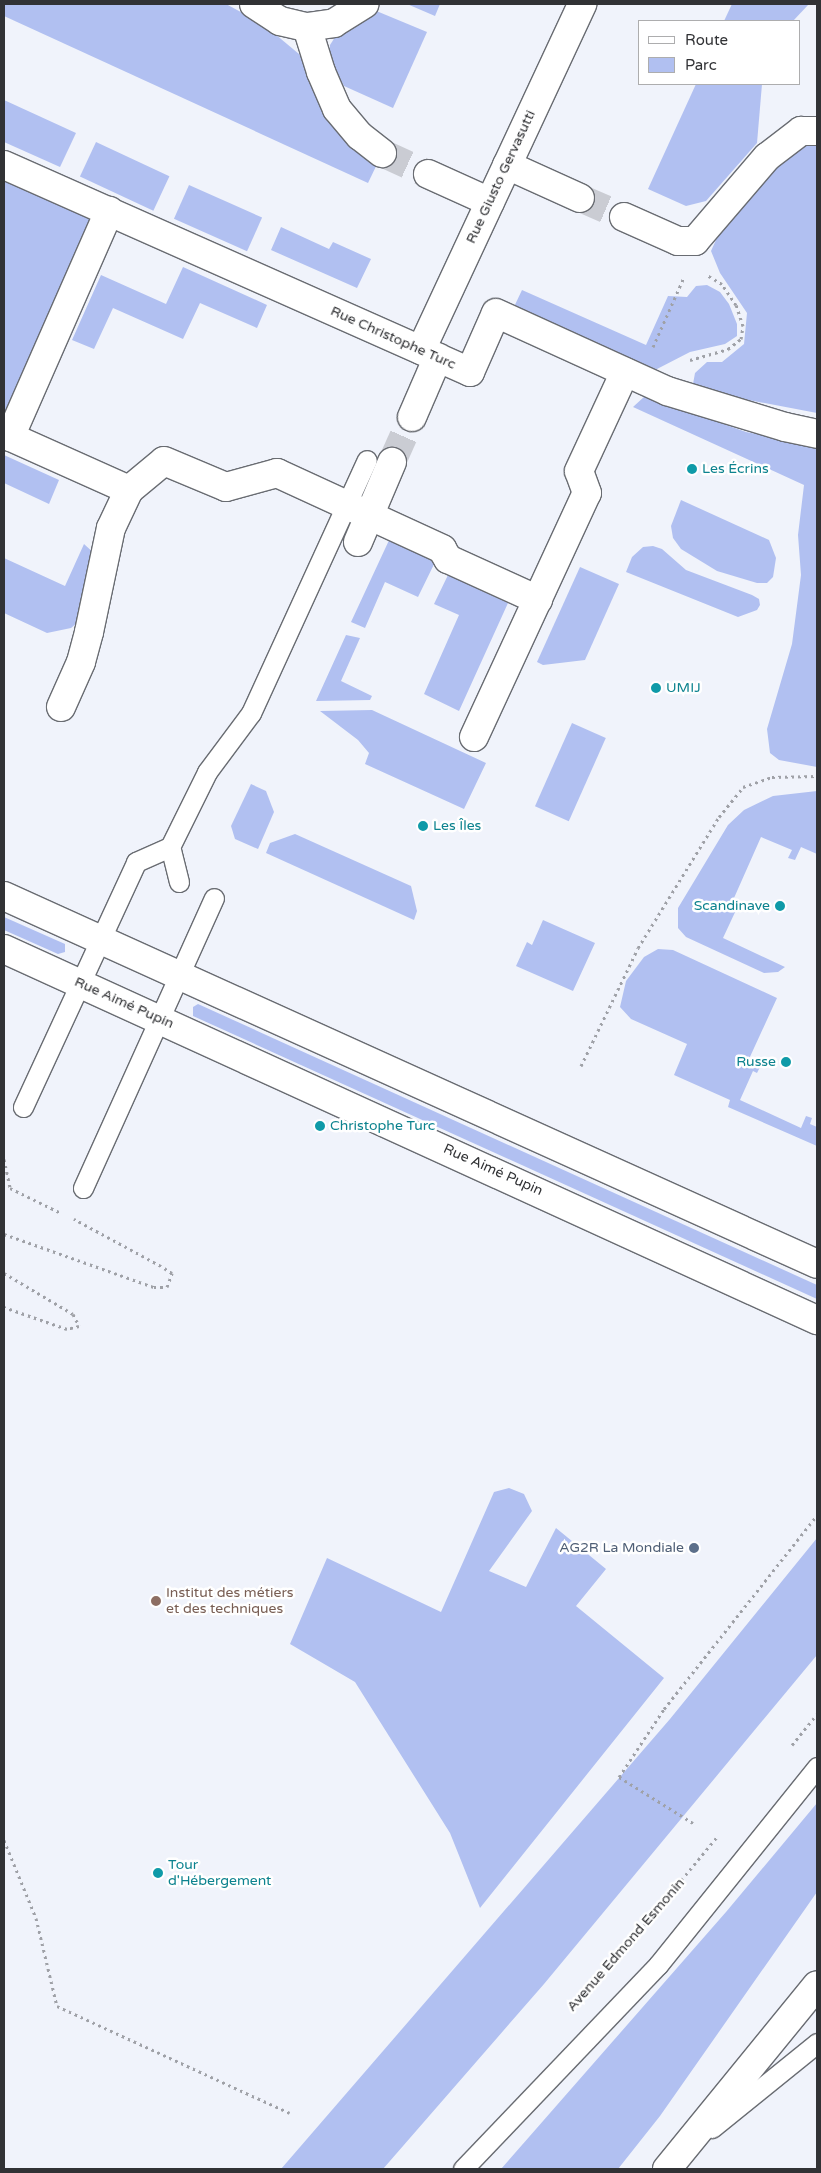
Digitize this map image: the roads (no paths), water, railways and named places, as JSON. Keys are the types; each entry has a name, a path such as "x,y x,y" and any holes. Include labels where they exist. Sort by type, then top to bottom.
{"street":[{"path":"254,4 280,21 307,27 334,23 366,4"},
{"name":"Rue Giusto Gervasutti","path":"412,417 429,354 490,202 582,4"},
{"path":"307,27 321,72 337,108 360,136 382,153"},
{"path":"624,217 678,241 692,252 767,157 801,131 817,131"},
{"name":"Rue Christophe Turc","path":"4,165 470,372 496,313 667,391 784,427 817,434"},
{"path":"506,165 580,198"},
{"path":"428,174 490,202"},
{"path":"109,211 7,435 130,490"},
{"path":"474,737 587,493 579,471 625,372"},
{"path":"61,707 81,662 111,528 130,490 164,461 226,487 277,473 442,549 448,559 538,600"},
{"path":"358,542 358,510 380,461"},
{"path":"4,896 179,977 817,1264"},
{"name":"Rue Aimé Pupin","path":"4,949 817,1320"},
{"path":"667,2169 686,2149 817,1985"}],"lane":[{"path":"23,1107 136,862 170,847 207,772 251,713 358,510"},
{"path":"170,847 179,882"},
{"path":"82,1188 214,898"},
{"path":"462,2169 658,1965 817,1767"},
{"path":"686,2149 817,2043"}],"tunnel":[{"path":"382,153 428,174"},
{"path":"580,198 624,217"},
{"path":"392,462 412,417"}],"place":[{"name":"Les Écrins","path":"692,469"},
{"name":"UMIJ","path":"656,688"},
{"name":"Les Îles","path":"423,826"},
{"name":"Scandinave","path":"780,906"},
{"name":"Russe","path":"786,1062"},
{"name":"Christophe Turc","path":"320,1126"},
{"name":"AG2R La Mondiale","path":"694,1548"},
{"name":"Institut des métiers et des techniques","path":"156,1601"},
{"name":"Tour d'Hébergement","path":"158,1873"}]}
